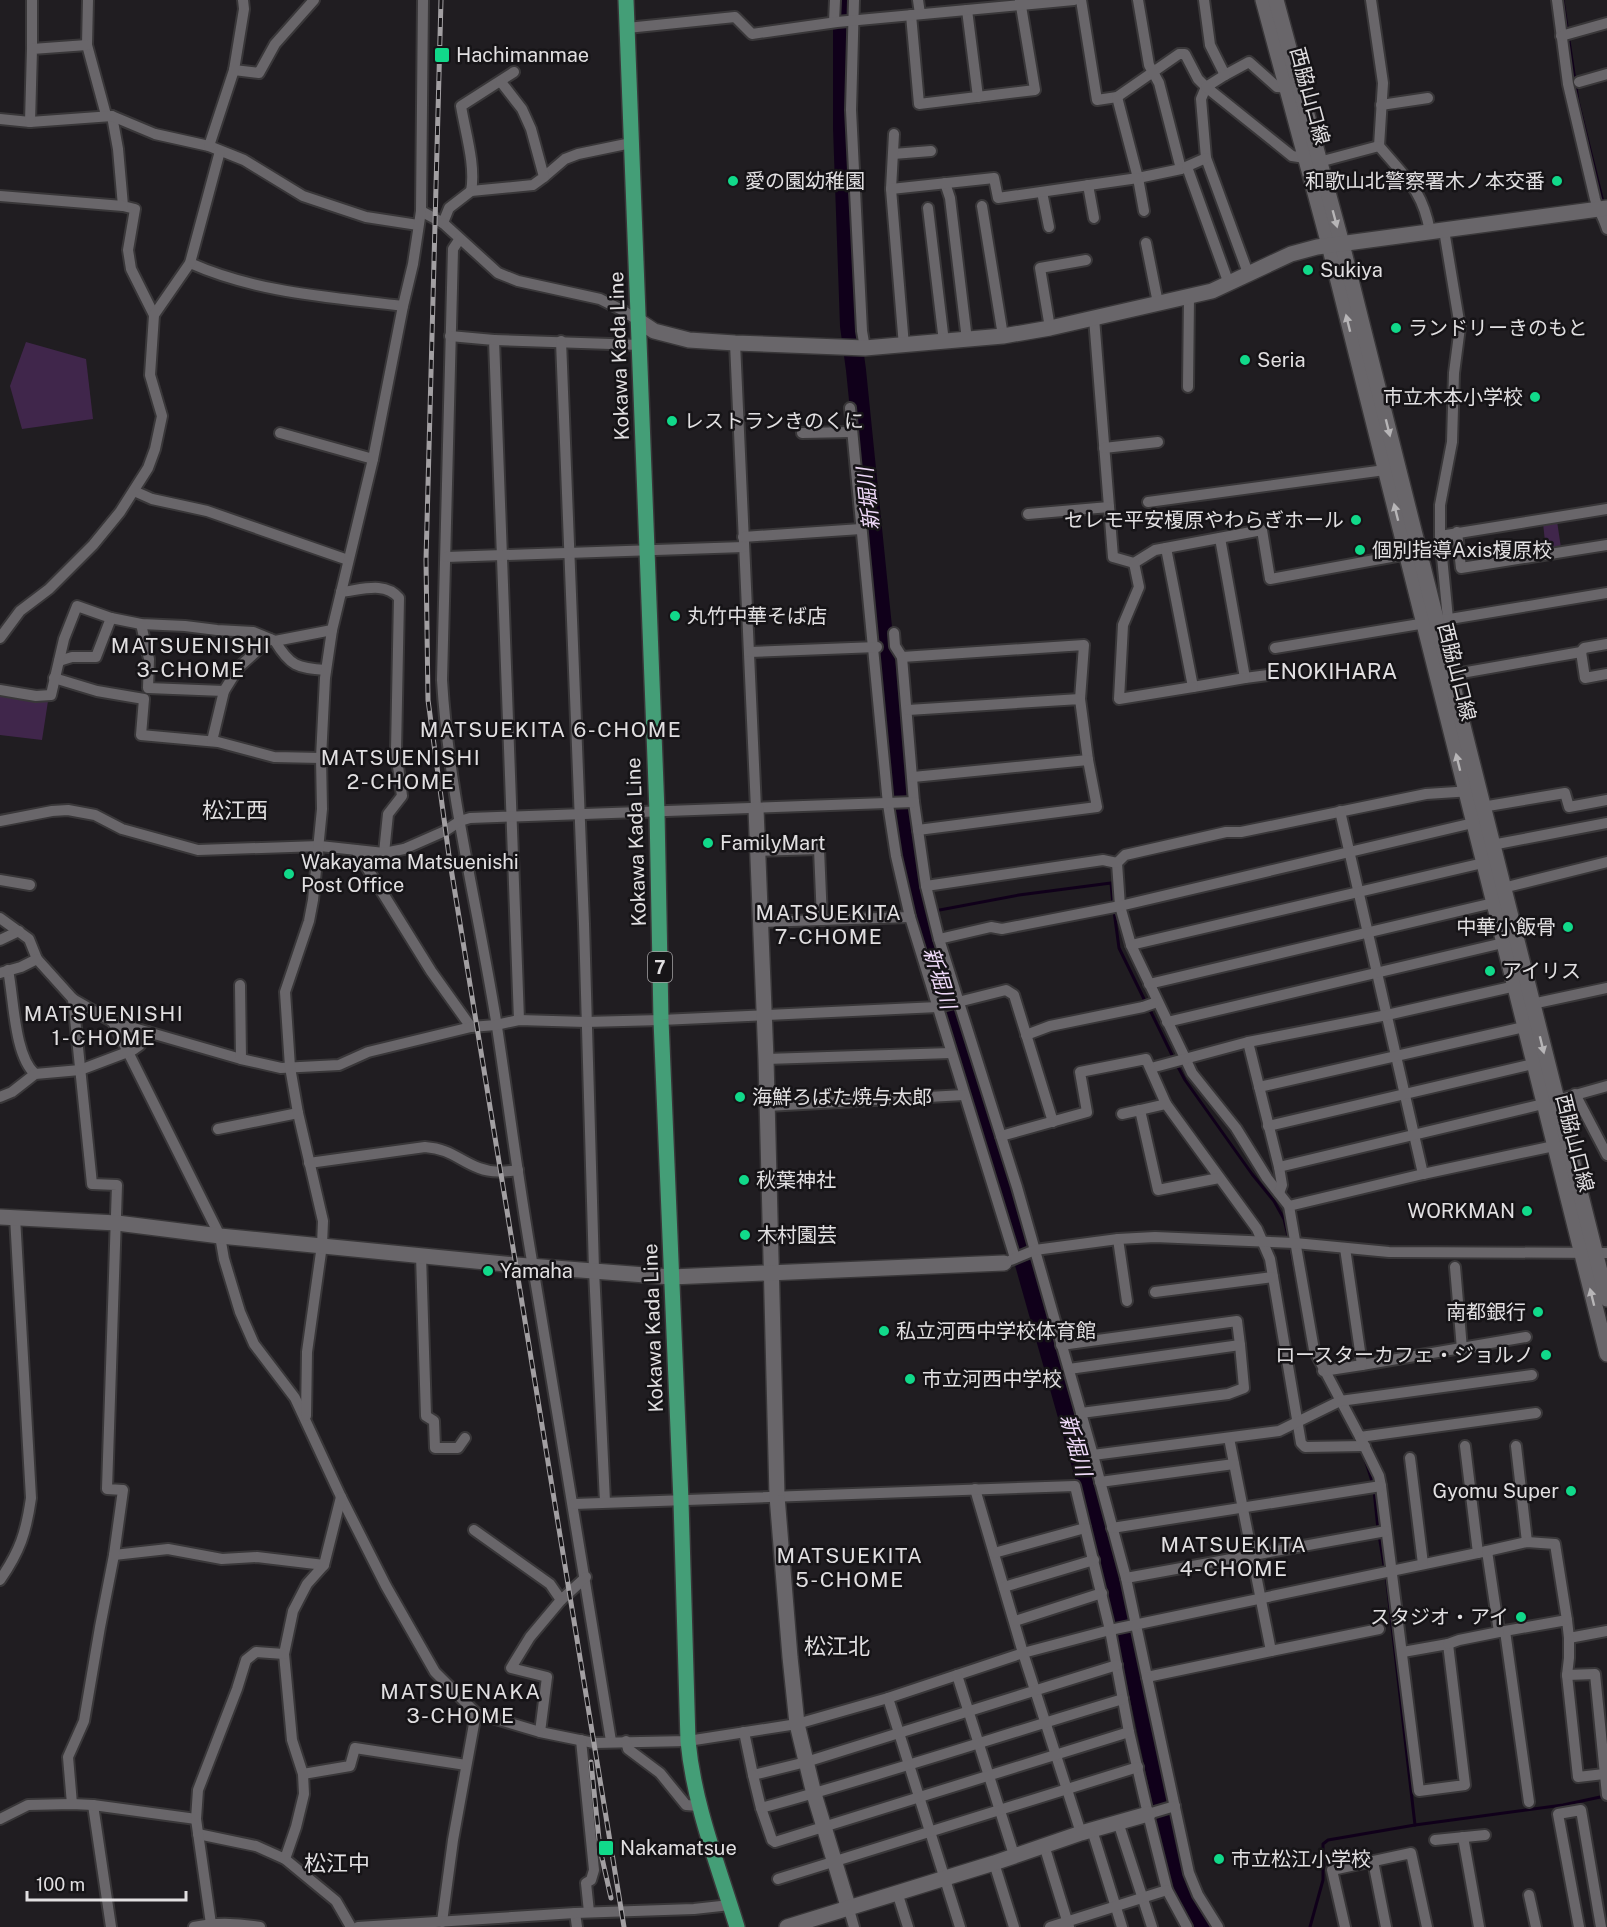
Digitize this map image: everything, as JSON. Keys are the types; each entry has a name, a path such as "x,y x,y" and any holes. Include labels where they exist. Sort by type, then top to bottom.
{"main road":[{"name":"Kokawa Kada Line","path":"626,0 657,812 661,1020 681,1501 688,1741 691,1774 699,1806 737,1927"}],"street":[{"path":"30,122 32,0"},
{"path":"88,0 87,45 118,148 123,206"},
{"path":"209,146 234,70 244,9 243,0"},
{"path":"234,70 259,73 275,44 314,0"},
{"path":"306,1423 307,1352 322,1245 323,1221 298,1113 290,1067 285,992 309,921 320,846 321,758 326,670 332,630 373,459 413,264 421,211 423,0"},
{"path":"835,0 836,22"},
{"path":"854,0 851,20 851,110 863,348"},
{"path":"918,0 916,14 919,104 1035,90 1020,3"},
{"path":"627,28 735,17 752,34 851,20 1020,3 1074,0"},
{"path":"1081,0 1097,100 1117,97 1179,54 1185,54 1197,79 1292,156 1312,160 1378,146"},
{"path":"1138,0 1149,64 1159,83 1184,168 1229,284"},
{"path":"1204,0 1210,45 1225,75"},
{"name":"西脇山口線","path":"1263,0 1292,87 1312,160 1413,553"},
{"name":"西脇山口線","path":"1276,0 1292,87"},
{"path":"1371,0 1383,83 1378,146 1418,192 1437,231 1460,327 1454,373 1452,442 1440,505 1436,621"},
{"path":"1557,0 1565,35 1568,84 1607,230"},
{"path":"967,10 978,97"},
{"path":"1565,35 1607,23"},
{"path":"32,49 87,45"},
{"path":"1248,273 1206,158 1201,99 1206,87 1249,62 1277,87 1292,87"},
{"path":"471,191 473,183 460,106 514,72"},
{"path":"1579,82 1607,74"},
{"path":"501,82 522,109 531,129 544,177"},
{"path":"1117,97 1144,211"},
{"path":"1381,105 1428,98"},
{"path":"0,119 30,122 109,116 155,134 209,146 244,160 303,196 366,217 418,225"},
{"path":"894,134 891,189 904,346"},
{"path":"443,223 448,208 471,191 533,185 565,159 578,154 632,143"},
{"path":"154,315 190,263 220,151"},
{"path":"893,154 931,151"},
{"path":"891,189 994,178 998,198 1138,178 1184,168 1206,158"},
{"path":"945,183 950,198 967,340"},
{"path":"1088,185 1094,218"},
{"path":"1042,192 1049,227"},
{"path":"0,196 123,206 135,209 128,250 131,269 154,315 150,375 162,416 155,449 148,468 120,512 49,590 20,611 0,638"},
{"path":"982,206 1003,336"},
{"path":"928,208 944,342"},
{"path":"421,211 443,223 459,240 498,273 518,281 600,299 654,330 689,340 863,348 967,340 1050,328 1212,291 1291,254 1335,245 1602,208"},
{"path":"459,240 453,249 450,336 442,680 444,707 460,821 496,1025 532,1266 574,1504 611,1741"},
{"path":"1146,243 1158,303"},
{"name":"西脇山口線","path":"1335,245 1385,470 1436,621 1450,675 1472,791 1473,823 1503,943 1520,985 1532,1004 1550,1102 1554,1146 1594,1253 1607,1354"},
{"path":"1050,328 1040,268 1086,260"},
{"path":"190,263 215,274 279,290 403,306"},
{"path":"1188,387 1189,297"},
{"path":"1094,318 1113,556 1134,563"},
{"path":"450,336 640,345"},
{"path":"494,339 519,1020"},
{"path":"561,341 594,1270 605,1503"},
{"path":"735,343 765,1015 777,1496 789,1657 797,1724 806,1762 854,1927"},
{"path":"850,408 896,856 910,917 964,1095 1009,1260"},
{"path":"802,433 852,432"},
{"path":"280,433 373,459"},
{"path":"1104,448 1158,442"},
{"path":"1148,502 1385,470"},
{"path":"134,492 152,499 207,511 348,560"},
{"path":"1028,514 1109,507"},
{"path":"1440,536 1607,509"},
{"path":"446,557 646,551 861,529"},
{"path":"1134,563 1155,550 1262,530 1270,579 1413,553"},
{"path":"1457,532 1461,568 1607,545"},
{"path":"1220,538 1245,678"},
{"path":"1167,548 1194,687"},
{"path":"1134,563 1139,587 1123,625 1119,699 1268,675"},
{"path":"341,592 385,587 394,591 399,598 396,751 402,796 388,814 384,853"},
{"path":"1275,648 1607,593"},
{"path":"0,690 36,696 51,695 64,639 77,606 111,618 141,624 253,632 272,640 285,657 299,667 326,670"},
{"path":"58,662 72,657 96,657 111,618"},
{"name":"西脇山口線","path":"1436,621 1472,791 1482,807 1503,888 1520,985 1524,1027 1533,1064 1550,1102 1607,1299"},
{"path":"141,624 149,659 148,688 224,691"},
{"path":"212,741 224,691 239,667 272,640 332,630"},
{"path":"894,633 893,646 902,657 908,710 912,777 911,802 918,830 926,886 939,939 1035,1251 1126,1578 1189,1873 1198,1895 1218,1927"},
{"path":"1450,675 1581,652 1584,648 1607,644"},
{"path":"902,657 1084,645 1080,699 1097,807 918,830"},
{"path":"749,652 875,647"},
{"path":"1581,652 1585,678 1607,674"},
{"path":"54,678 97,691 144,699 141,735 212,741 274,757 321,758"},
{"path":"908,710 1080,699"},
{"path":"912,777 1088,760"},
{"path":"1116,863 1125,855 1226,832 1241,832 1426,794 1472,791"},
{"path":"1482,807 1565,793 1569,807 1607,800"},
{"path":"0,821 68,810 95,815 122,829 198,850 320,846 384,853 404,849 445,831 460,821 511,816 911,802"},
{"path":"1340,811 1423,1174"},
{"path":"939,939 991,927 1002,929 1120,906 1473,823"},
{"path":"1492,845 1607,823"},
{"path":"758,851 819,849 822,920"},
{"path":"356,850 431,971 471,1027"},
{"path":"926,886 1103,860 1116,863"},
{"path":"1131,945 1483,862"},
{"path":"1503,888 1607,862"},
{"path":"1116,863 1120,906 1131,945 1192,1073 1236,1128 1267,1178 1289,1206 1314,1350 1323,1371 1363,1441 1379,1476 1419,1791 1465,1785 1448,1644"},
{"path":"0,880 30,885"},
{"path":"1149,984 1493,903"},
{"path":"761,922 910,917"},
{"path":"0,918 29,939 37,959 73,999 113,1022 281,1068 339,1065 368,1052 471,1027 519,1020 586,1022 661,1020 938,1007 1006,990 1014,994 1053,1122"},
{"path":"0,940 19,931"},
{"path":"1167,1022 1503,943"},
{"path":"34,1074 26,1066 17,1030 13,992 4,971 21,967 37,959"},
{"path":"240,985 242,1059"},
{"path":"1151,1068 1248,1042 1387,1015 1520,985"},
{"path":"1532,1004 1607,988"},
{"path":"72,1804 69,1757 84,1721 114,1555 123,1490 107,1489 117,1185 92,1184 73,999"},
{"path":"1026,1035 1050,1026 1143,1007 1157,1002"},
{"path":"113,1022 220,1236 224,1259 240,1311 254,1344 295,1398 386,1586 435,1672 476,1713 540,1732 594,1743 688,1741 797,1724 888,1698 1023,1653 1110,1630 1527,1542 1555,1544 1569,1638 1567,1675 1578,1777 1604,1774"},
{"path":"1259,1087 1524,1027"},
{"path":"0,1097 12,1092 34,1074 80,1070 128,1052 140,1045 148,1032"},
{"path":"1248,1042 1279,1167 1282,1185 1279,1193"},
{"path":"766,1059 951,1053"},
{"path":"1001,1136 1087,1112 1080,1072 1146,1059 1166,1104 1257,1229 1264,1242 1273,1277 1301,1443 1305,1447 1363,1441 1536,1413"},
{"path":"1268,1126 1533,1064"},
{"path":"1279,1167 1550,1102 1607,1086"},
{"path":"767,1106 964,1095"},
{"path":"1575,1095 1607,1155"},
{"path":"1122,1114 1166,1104"},
{"path":"1140,1110 1158,1190 1219,1178"},
{"path":"218,1129 298,1113"},
{"path":"1289,1206 1554,1146"},
{"path":"309,1163 426,1147 441,1148 477,1168 492,1171 518,1170"},
{"path":"0,1580 16,1557 27,1528 31,1498 7,1217 117,1223 220,1236 671,1277 1009,1260 1035,1251 1118,1239 1155,1237 1295,1243 1389,1252 1594,1253"},
{"path":"1118,1239 1127,1302"},
{"path":"1345,1248 1362,1365"},
{"path":"421,1255 426,1416 434,1421 435,1448 458,1448 465,1438"},
{"path":"1455,1267 1462,1349"},
{"path":"1155,1292 1273,1277"},
{"path":"1061,1345 1237,1321 1244,1388 1228,1394 1081,1413"},
{"path":"1323,1371 1526,1337"},
{"path":"1069,1369 1240,1345"},
{"path":"1093,1455 1279,1431 1340,1401 1532,1375"},
{"path":"1229,1438 1271,1651"},
{"path":"1465,1446 1483,1552 1502,1632 1529,1802"},
{"path":"1516,1446 1527,1542"},
{"path":"1410,1458 1423,1564"},
{"path":"1100,1482 1234,1464"},
{"path":"574,1504 1075,1486 1102,1593 1129,1732 1167,1890 1187,1927"},
{"path":"1112,1528 1381,1486"},
{"path":"975,1489 1066,1790 1086,1832 1122,1927"},
{"path":"285,1859 304,1794 303,1774 292,1740 284,1654 293,1611 307,1584 324,1565 341,1497"},
{"path":"994,1553 1085,1528"},
{"path":"474,1530 550,1584 561,1600"},
{"path":"1126,1578 1386,1531"},
{"path":"114,1555 168,1549 222,1559 257,1557 324,1565"},
{"path":"1004,1587 1094,1560"},
{"path":"540,1732 547,1677 511,1668 530,1637 561,1600 586,1577"},
{"path":"1015,1621 1102,1593"},
{"path":"1403,1652 1567,1620"},
{"path":"1147,1677 1379,1629"},
{"path":"1569,1638 1607,1631"},
{"path":"211,1924 196,1819 198,1790 246,1660 256,1652 284,1654"},
{"path":"753,1775 806,1762 1117,1665"},
{"path":"1567,1675 1595,1674 1607,1796"},
{"path":"957,1675 1014,1855"},
{"path":"888,1698 960,1927"},
{"path":"761,1808 909,1766 979,1742 1123,1699"},
{"path":"442,1922 453,1840 476,1713"},
{"path":"744,1732 761,1808 772,1840 775,1842 1129,1732"},
{"path":"581,1740 594,1870 591,1880 586,1883 589,1912"},
{"path":"626,1741 628,1749 660,1773 686,1805 699,1806"},
{"path":"303,1774 350,1766 355,1748 466,1765"},
{"path":"778,1879 1138,1767"},
{"path":"0,1819 28,1805 72,1804 196,1819"},
{"path":"93,1805 111,1927"},
{"path":"787,1927 848,1906 1175,1806"},
{"path":"1579,1927 1558,1814 1581,1810 1601,1927"},
{"path":"1118,1822 1152,1927"},
{"path":"198,1834 256,1846 285,1859 336,1901 351,1927"},
{"path":"1435,1840 1485,1835"},
{"path":"1463,1837 1479,1927"},
{"path":"1044,1845 1068,1924"},
{"path":"1345,1927 1332,1870 1412,1853 1427,1927"},
{"path":"1373,1861 1386,1927"},
{"path":"994,1863 1014,1927"},
{"path":"1050,1927 1068,1924 1167,1890"},
{"path":"897,1892 908,1927"},
{"path":"1529,1895 1536,1927"},
{"path":"358,1927 589,1912 694,1909 730,1905"},
{"path":"575,1913 577,1927"},
{"path":"194,1927 211,1924 241,1924 260,1927"}],"shaded area":[{"path":"26,342 86,359 93,419 22,429 10,386"},
{"path":"1557,521 1561,548 1546,551 1543,523"},
{"path":"0,693 45,698 48,701 42,740 0,735"}],"waterway":[{"name":"新堀川","path":"843,0 843,128 850,326 903,835 921,915 990,1140 1117,1590 1178,1876 1185,1896 1203,1927"},
{"path":"1563,0 1578,101 1603,202"},
{"path":"921,915 1019,895 1111,883 1113,904"},
{"path":"1114,911 1119,948 1146,1003"},
{"path":"1149,1008 1174,1059"},
{"path":"1177,1065 1185,1080 1252,1174 1274,1201 1284,1219 1289,1240"},
{"path":"1290,1246 1299,1293"},
{"path":"1364,1456 1373,1484"},
{"path":"1374,1490 1378,1529"},
{"path":"1310,1927 1323,1880 1323,1844 1328,1840 1415,1825 1387,1583 1379,1535"},
{"path":"1415,1825 1563,1805 1605,1796"}],"railway":[{"path":"441,0 426,560 428,700 449,856 624,1927"},
{"path":"591,1762 600,1849 611,1898"}],"place":[{"name":"Hachimanmae","path":"442,55"},
{"name":"愛の園幼稚園","path":"733,181"},
{"name":"和歌山北警察署木ノ本交番","path":"1557,181"},
{"name":"Sukiya","path":"1308,270"},
{"name":"ランドリーきのもと","path":"1396,328"},
{"name":"Seria","path":"1245,360"},
{"name":"市立木本小学校","path":"1535,397"},
{"name":"レストランきのくに","path":"672,421"},
{"name":"セレモ平安榎原やわらぎホール","path":"1356,520"},
{"name":"個別指導Axis榎原校","path":"1360,550"},
{"name":"丸竹中華そば店","path":"675,616"},
{"name":"FamilyMart","path":"708,843"},
{"name":"Wakayama Matsuenishi Post Office","path":"289,874"},
{"name":"中華小飯骨","path":"1568,927"},
{"name":"アイリス","path":"1490,971"},
{"name":"海鮮ろばた焼与太郎","path":"740,1097"},
{"name":"秋葉神社","path":"744,1180"},
{"name":"WORKMAN","path":"1527,1211"},
{"name":"木村園芸","path":"745,1235"},
{"name":"Yamaha","path":"488,1271"},
{"name":"南都銀行","path":"1538,1312"},
{"name":"私立河西中学校体育館","path":"884,1331"},
{"name":"ロースターカフェ・ジョルノ","path":"1546,1355"},
{"name":"市立河西中学校","path":"910,1379"},
{"name":"Gyomu Super","path":"1571,1491"},
{"name":"スタジオ・アイ","path":"1521,1617"},
{"name":"Nakamatsue","path":"606,1848"},
{"name":"市立松江小学校","path":"1219,1859"}],"district":[{"name":"MATSUENISHI 3-CHOME","path":"191,657"},
{"name":"ENOKIHARA","path":"1332,671"},
{"name":"MATSUEKITA 6-CHOME","path":"551,729"},
{"name":"MATSUENISHI 2-CHOME","path":"401,769"},
{"name":"松江西","path":"235,810"},
{"name":"MATSUEKITA 7-CHOME","path":"829,924"},
{"name":"MATSUENISHI 1-CHOME","path":"104,1025"},
{"name":"MATSUEKITA 4-CHOME","path":"1234,1556"},
{"name":"MATSUEKITA 5-CHOME","path":"850,1567"},
{"name":"松江北","path":"837,1646"},
{"name":"MATSUENAKA 3-CHOME","path":"461,1703"},
{"name":"松江中","path":"337,1863"}]}
